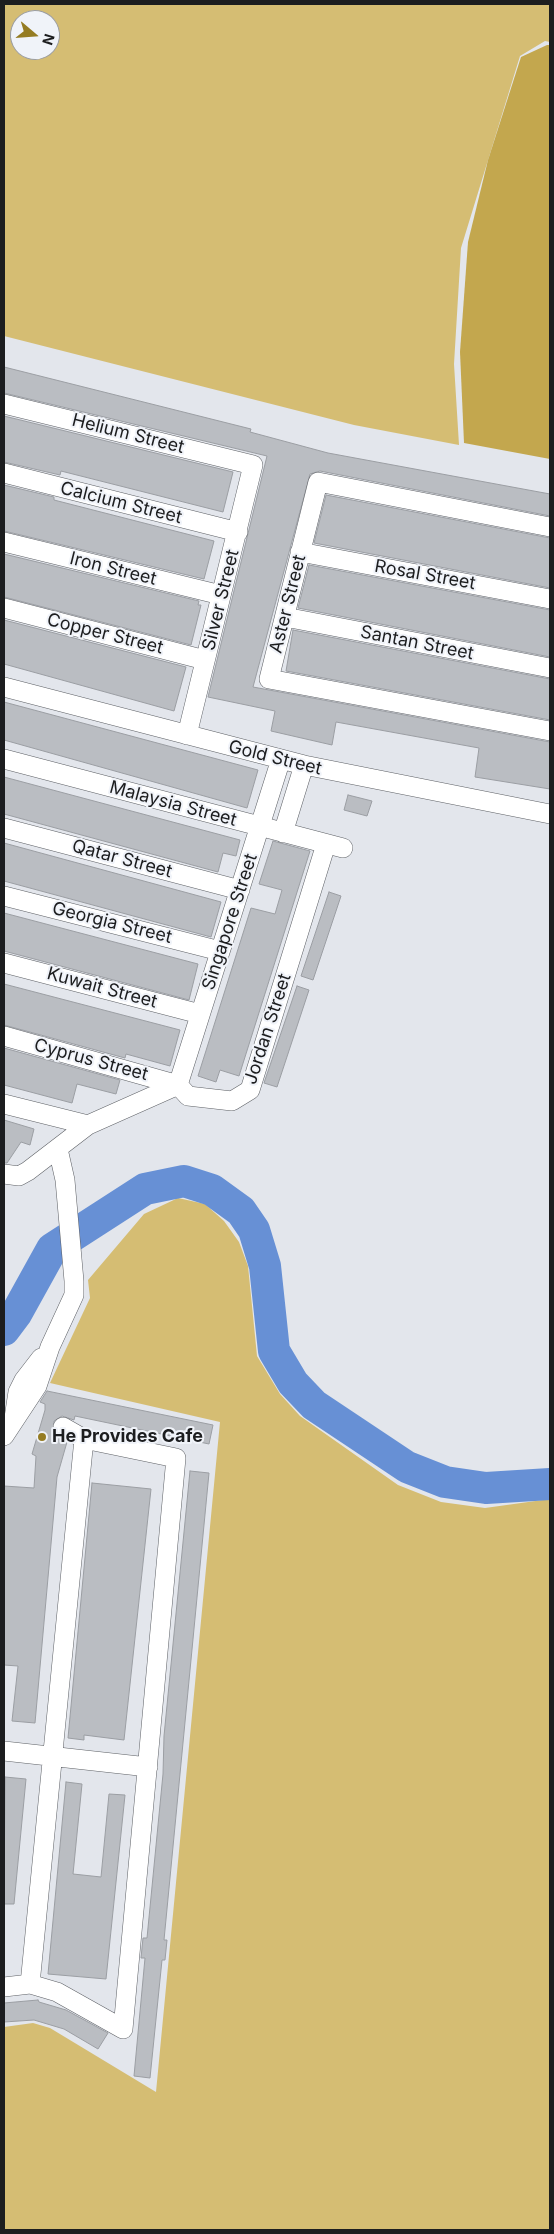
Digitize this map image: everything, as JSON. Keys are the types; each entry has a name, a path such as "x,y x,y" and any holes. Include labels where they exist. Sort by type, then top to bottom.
{"street":[{"name":"Helium Street","path":"4,404 253,465"},
{"name":"Silver Street","path":"187,735 253,465"},
{"name":"Calcium Street","path":"4,473 238,532"},
{"name":"Aster Street","path":"550,527 318,482 269,679 550,730"},
{"name":"Iron Street","path":"4,542 221,595"},
{"name":"Rosal Street","path":"300,552 550,599"},
{"name":"Copper Street","path":"4,608 205,660"},
{"name":"Santan Street","path":"285,617 550,668"},
{"name":"Gold Street","path":"4,687 304,765 550,814"},
{"name":"Malaysia Street","path":"4,759 334,846"},
{"name":"Singapore Street","path":"178,1084 281,759"},
{"path":"284,833 304,765"},
{"name":"Qatar Street","path":"4,828 240,890"},
{"name":"Jordan Street","path":"178,1084 188,1096 232,1101 250,1090 334,846"},
{"name":"Georgia Street","path":"4,896 220,951"},
{"name":"Kuwait Street","path":"4,963 200,1014"},
{"name":"Cyprus Street","path":"4,1036 178,1084"},
{"path":"4,1174 19,1176 28,1172 88,1125 178,1084"},
{"path":"4,1104 88,1125"},
{"path":"8,1430 37,1386 50,1347 74,1296 65,1180 58,1149"},
{"path":"4,1987 30,1984 57,1992 123,2029 176,1458 84,1439 63,1426"},
{"path":"30,1984 84,1439"},
{"path":"4,1751 148,1767"}],"shaded area":[{"path":"4,4 550,4 550,42 545,41 520,56 461,248 454,364 459,445 354,425 4,336"},
{"path":"550,45 550,459 464,443 460,352 468,242 488,160 521,57"},
{"path":"178,1198 205,1204 224,1221 239,1242 248,1266 257,1356 280,1394 300,1416 398,1485 441,1502 485,1508 550,1499 550,2230 4,2230 4,2027 33,2023 50,2028 156,2092 220,1422 50,1383 90,1298 88,1280 144,1214"}],"building":[{"path":"4,367 251,429 250,432 328,453 550,494 550,516 320,471 310,474 253,687 550,742 550,789 475,777 479,748 336,722 332,745 271,731 275,711 208,697 267,456 4,393"},
{"path":"4,416 233,472 223,512 61,471 60,475 4,462"},
{"path":"4,485 54,497 54,500 214,541 204,579 4,531"},
{"path":"326,495 550,538 550,588 314,543"},
{"path":"4,554 199,601 198,605 201,605 191,645 4,597"},
{"path":"309,565 550,610 550,657 298,608"},
{"path":"4,620 186,667 174,711 4,664"},
{"path":"293,630 550,679 550,720 286,671"},
{"path":"4,702 258,770 247,808 4,740"},
{"path":"4,777 240,840 236,856 223,853 218,872 4,814"},
{"path":"348,795 372,801 367,816 344,810"},
{"path":"273,841 310,851 239,1076 220,1070 216,1082 198,1076 251,908 275,914 282,890 259,884"},
{"path":"4,843 221,902 211,937 4,881"},
{"path":"329,892 341,896 313,980 301,976"},
{"path":"4,913 198,964 189,1000 4,951"},
{"path":"4,984 180,1030 170,1066 126,1054 125,1058 4,1025"},
{"path":"297,986 309,990 277,1087 264,1083"},
{"path":"4,1048 120,1080 116,1094 77,1084 72,1103 4,1085"},
{"path":"4,1120 34,1129 30,1145 21,1142 7,1163 4,1163"},
{"path":"47,1391 213,1425 209,1444 75,1416 74,1420 62,1416 54,1421 54,1433 67,1442 57,1477 35,1723 12,1721 18,1666 4,1665 4,1486 34,1488 36,1456 32,1454 45,1410 45,1404 40,1402"},
{"path":"190,1471 209,1473 164,1940 167,1940 165,1960 162,1960 150,2078 134,2076 145,1958 141,1958 143,1938 147,1938 163,1774 164,1736"},
{"path":"92,1483 151,1489 124,1740 84,1735 84,1740 68,1738"},
{"path":"5,1777 26,1779 14,1904 4,1904"},
{"path":"66,1782 82,1784 73,1874 101,1877 109,1794 125,1795 106,1979 48,1974"},
{"path":"38,2000 39,2002 66,2010 108,2033 98,2049 64,2029 34,2020 4,2022 4,2003"}],"waterway":[{"path":"4,1330 16,1314 52,1249 145,1189 184,1181 212,1190 241,1211 254,1230 265,1266 274,1351 293,1383 314,1405 407,1467 445,1482 486,1488 550,1484"}],"place":[{"name":"He Provides Cafe","path":"42,1437"}]}
